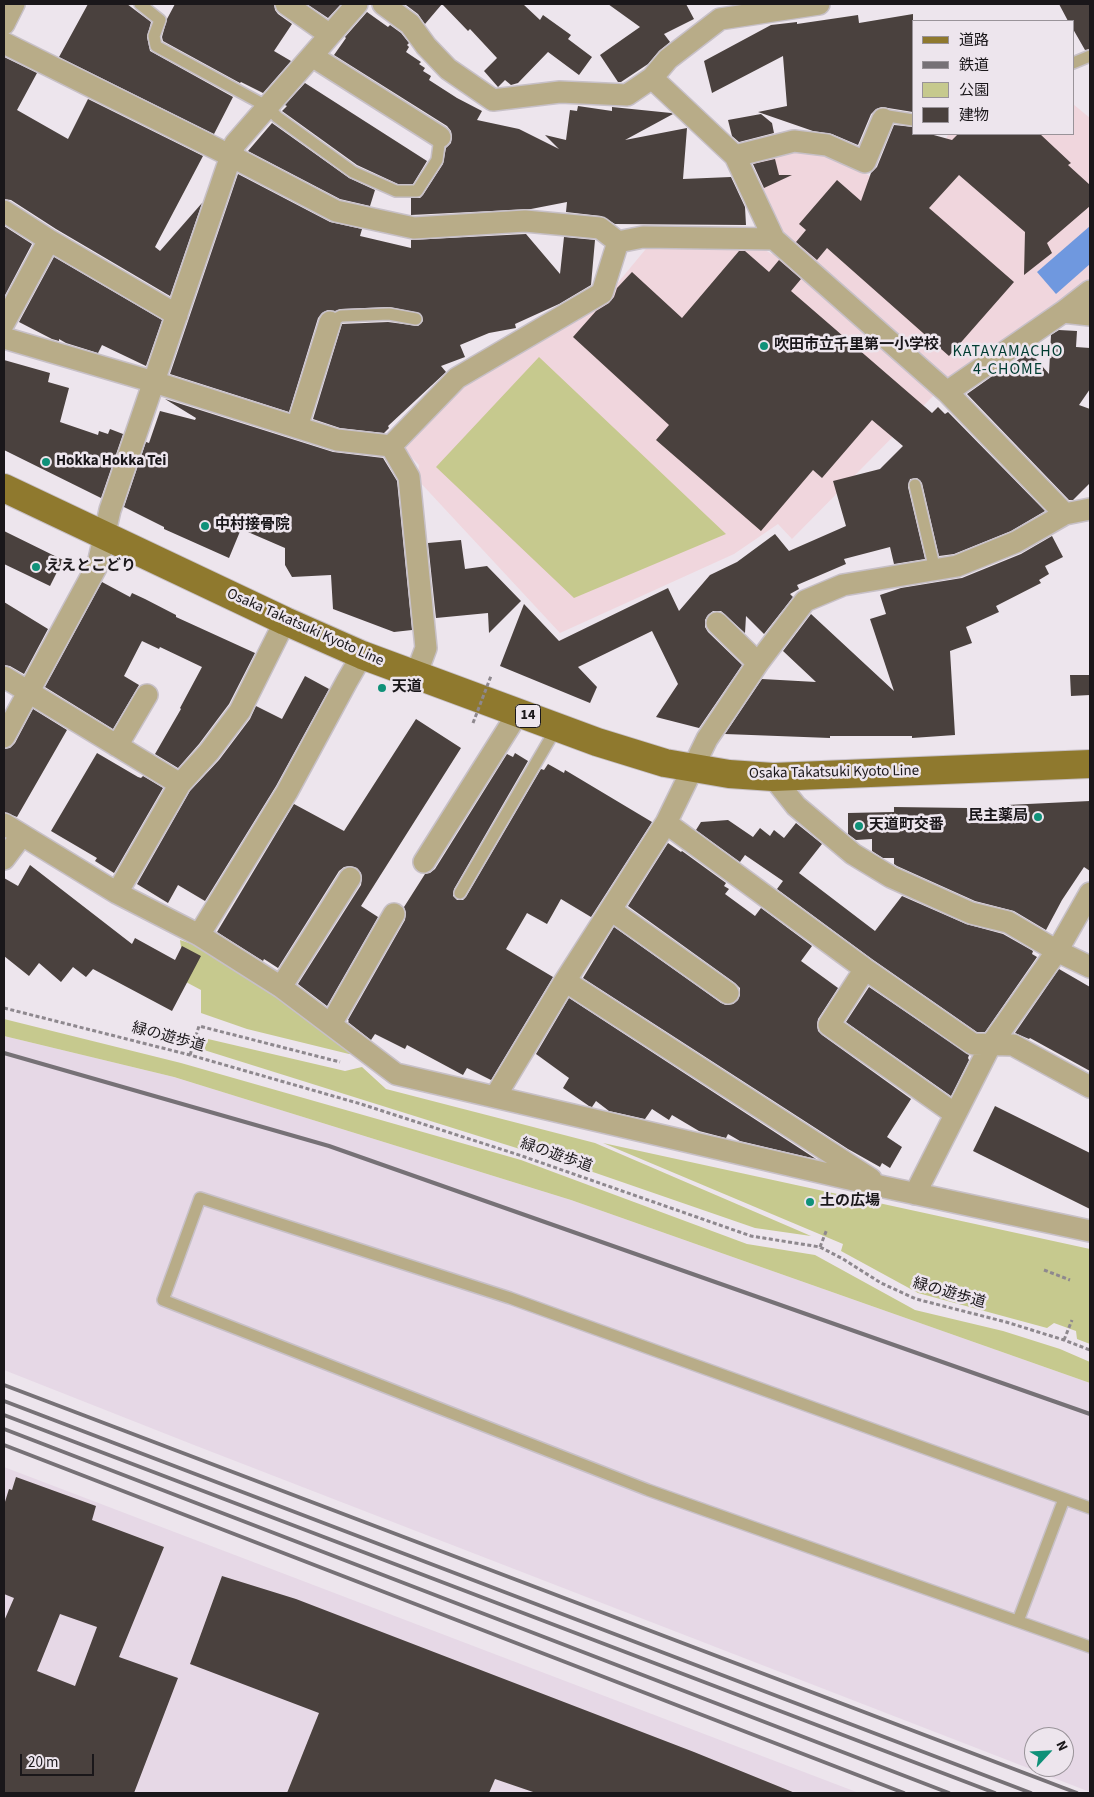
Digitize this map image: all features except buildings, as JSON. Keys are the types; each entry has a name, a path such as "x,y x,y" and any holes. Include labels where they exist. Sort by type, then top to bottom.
{"main road":[{"name":"Osaka Takatsuki Kyoto Line","path":"4,488 104,537 362,655 598,742 665,763 773,777 1090,764"}],"street":[{"path":"4,24 14,4"},
{"path":"286,4 330,35"},
{"path":"4,737 98,564 110,510 235,144 357,4"},
{"path":"383,4 410,24 426,46 448,69 492,100 560,92 627,95 652,78 668,59 720,19 819,4"},
{"path":"4,43 231,156 336,212 414,228 525,221 600,228 618,242 643,237 774,239"},
{"path":"312,56 440,137"},
{"path":"652,78 735,156 774,239 947,392 1065,514"},
{"path":"735,156 794,141 827,145 865,162 882,119"},
{"path":"4,211 49,240 177,315"},
{"path":"4,323 49,240"},
{"path":"391,446 457,378 602,293 618,242"},
{"path":"947,392 1063,312 1090,291"},
{"path":"1063,312 1090,315"},
{"path":"297,427 330,322"},
{"path":"4,338 154,382 337,440 391,446"},
{"path":"391,446 409,477 426,648 416,675"},
{"path":"495,1096 565,981 666,823 707,739 758,663 805,602 844,585 957,566 1016,542 1065,514 1090,509"},
{"path":"117,893 180,784 210,752 240,711 285,621"},
{"path":"716,624 758,663"},
{"path":"199,935 287,792 362,655"},
{"path":"4,677 180,784"},
{"path":"118,746 147,695"},
{"path":"424,862 518,712"},
{"path":"773,777 796,806 853,854 891,877 971,913 1008,922 1057,951 1090,967"},
{"path":"666,823 865,969 973,1044 990,1046 1013,1045 1090,1088"},
{"path":"4,824 117,893 199,935 281,988 396,1074 884,1188 1090,1231"},
{"path":"4,859 22,835"},
{"path":"281,988 350,878"},
{"path":"915,1194 990,1046 1057,951 1090,893"},
{"path":"611,910 728,993"},
{"path":"331,1024 394,914"},
{"path":"865,969 829,1025 955,1114"},
{"path":"565,981 884,1188"}],"lane":[{"path":"140,4 160,20 154,36 156,46 268,107 277,117 353,172 396,191 417,191 437,160 440,137"},
{"path":"1074,63 1090,56"},
{"path":"882,119 888,116 912,120"},
{"path":"330,322 341,316 389,314 416,319"},
{"path":"915,484 935,570"},
{"path":"460,893 557,727"},
{"path":"1090,1508 510,1298 200,1198 163,1300 648,1490 1090,1647"},
{"path":"1018,1622 1064,1499"}],"path":[{"path":"473,723 492,676"},
{"name":"緑の遊歩道","path":"4,1008 190,1055 361,1104 503,1150 752,1236 820,1247 881,1283 916,1299 1006,1322 1090,1350"},
{"path":"190,1055 199,1026 346,1064"},
{"path":"820,1247 827,1228"},
{"path":"1044,1270 1070,1280"},
{"path":"1064,1340 1072,1320"}],"shaded area":[{"name":"吹田市立千里第一小学校","path":"1074,105 1090,118 1090,280 1058,308 937,392 792,539 778,524 734,554 560,633 417,479 419,465 402,448 462,384 606,297 650,244 752,243 772,254 785,239 751,159 798,151 825,154 853,166 893,190 937,169 948,135 1074,135"},
{"path":"4,1036 174,1077 571,1200 1090,1383 1090,1792 1051,1777 1074,1777 1074,1727 1024,1727 1024,1766 4,1370"},
{"path":"4,1467 859,1793 4,1793"}],"green space":[{"path":"539,357 726,534 574,598 436,467"},
{"path":"180,940 198,946 357,1053 349,1054 247,1029 201,1013 201,990 186,982"},
{"path":"4,1019 181,1063 521,1160 747,1244 815,1255 915,1310 1003,1331 1060,1349 1090,1362 1090,1383 571,1200 174,1077 4,1036"},
{"path":"208,1039 345,1071 362,1067 386,1089 595,1143 811,1236 755,1228 590,1171 204,1050"},
{"name":"土の広場","path":"603,1143 1090,1249 1090,1344 1077,1339 1076,1331 1054,1323 1047,1328 918,1293 841,1251 843,1244"}],"water":[{"path":"1090,226 1090,264 1056,294 1037,272"}],"railway":[{"path":"4,1053 329,1146 1090,1414"},
{"path":"4,1385 1077,1793"},
{"path":"4,1401 1031,1793"},
{"path":"4,1415 995,1793"},
{"path":"4,1429 949,1793"},
{"path":"4,1445 904,1793"}],"place":[{"name":"吹田市立千里第一小学校","path":"764,346"},
{"name":"Hokka Hokka Tei","path":"46,462"},
{"name":"中村接骨院","path":"205,526"},
{"name":"ええとこどり","path":"36,567"},
{"name":"天道","path":"382,688"},
{"name":"民主薬局","path":"1038,817"},
{"name":"天道町交番","path":"859,826"},
{"name":"土の広場","path":"810,1202"}],"district":[{"name":"KATAYAMACHO 4-CHOME","path":"1008,361"}]}
